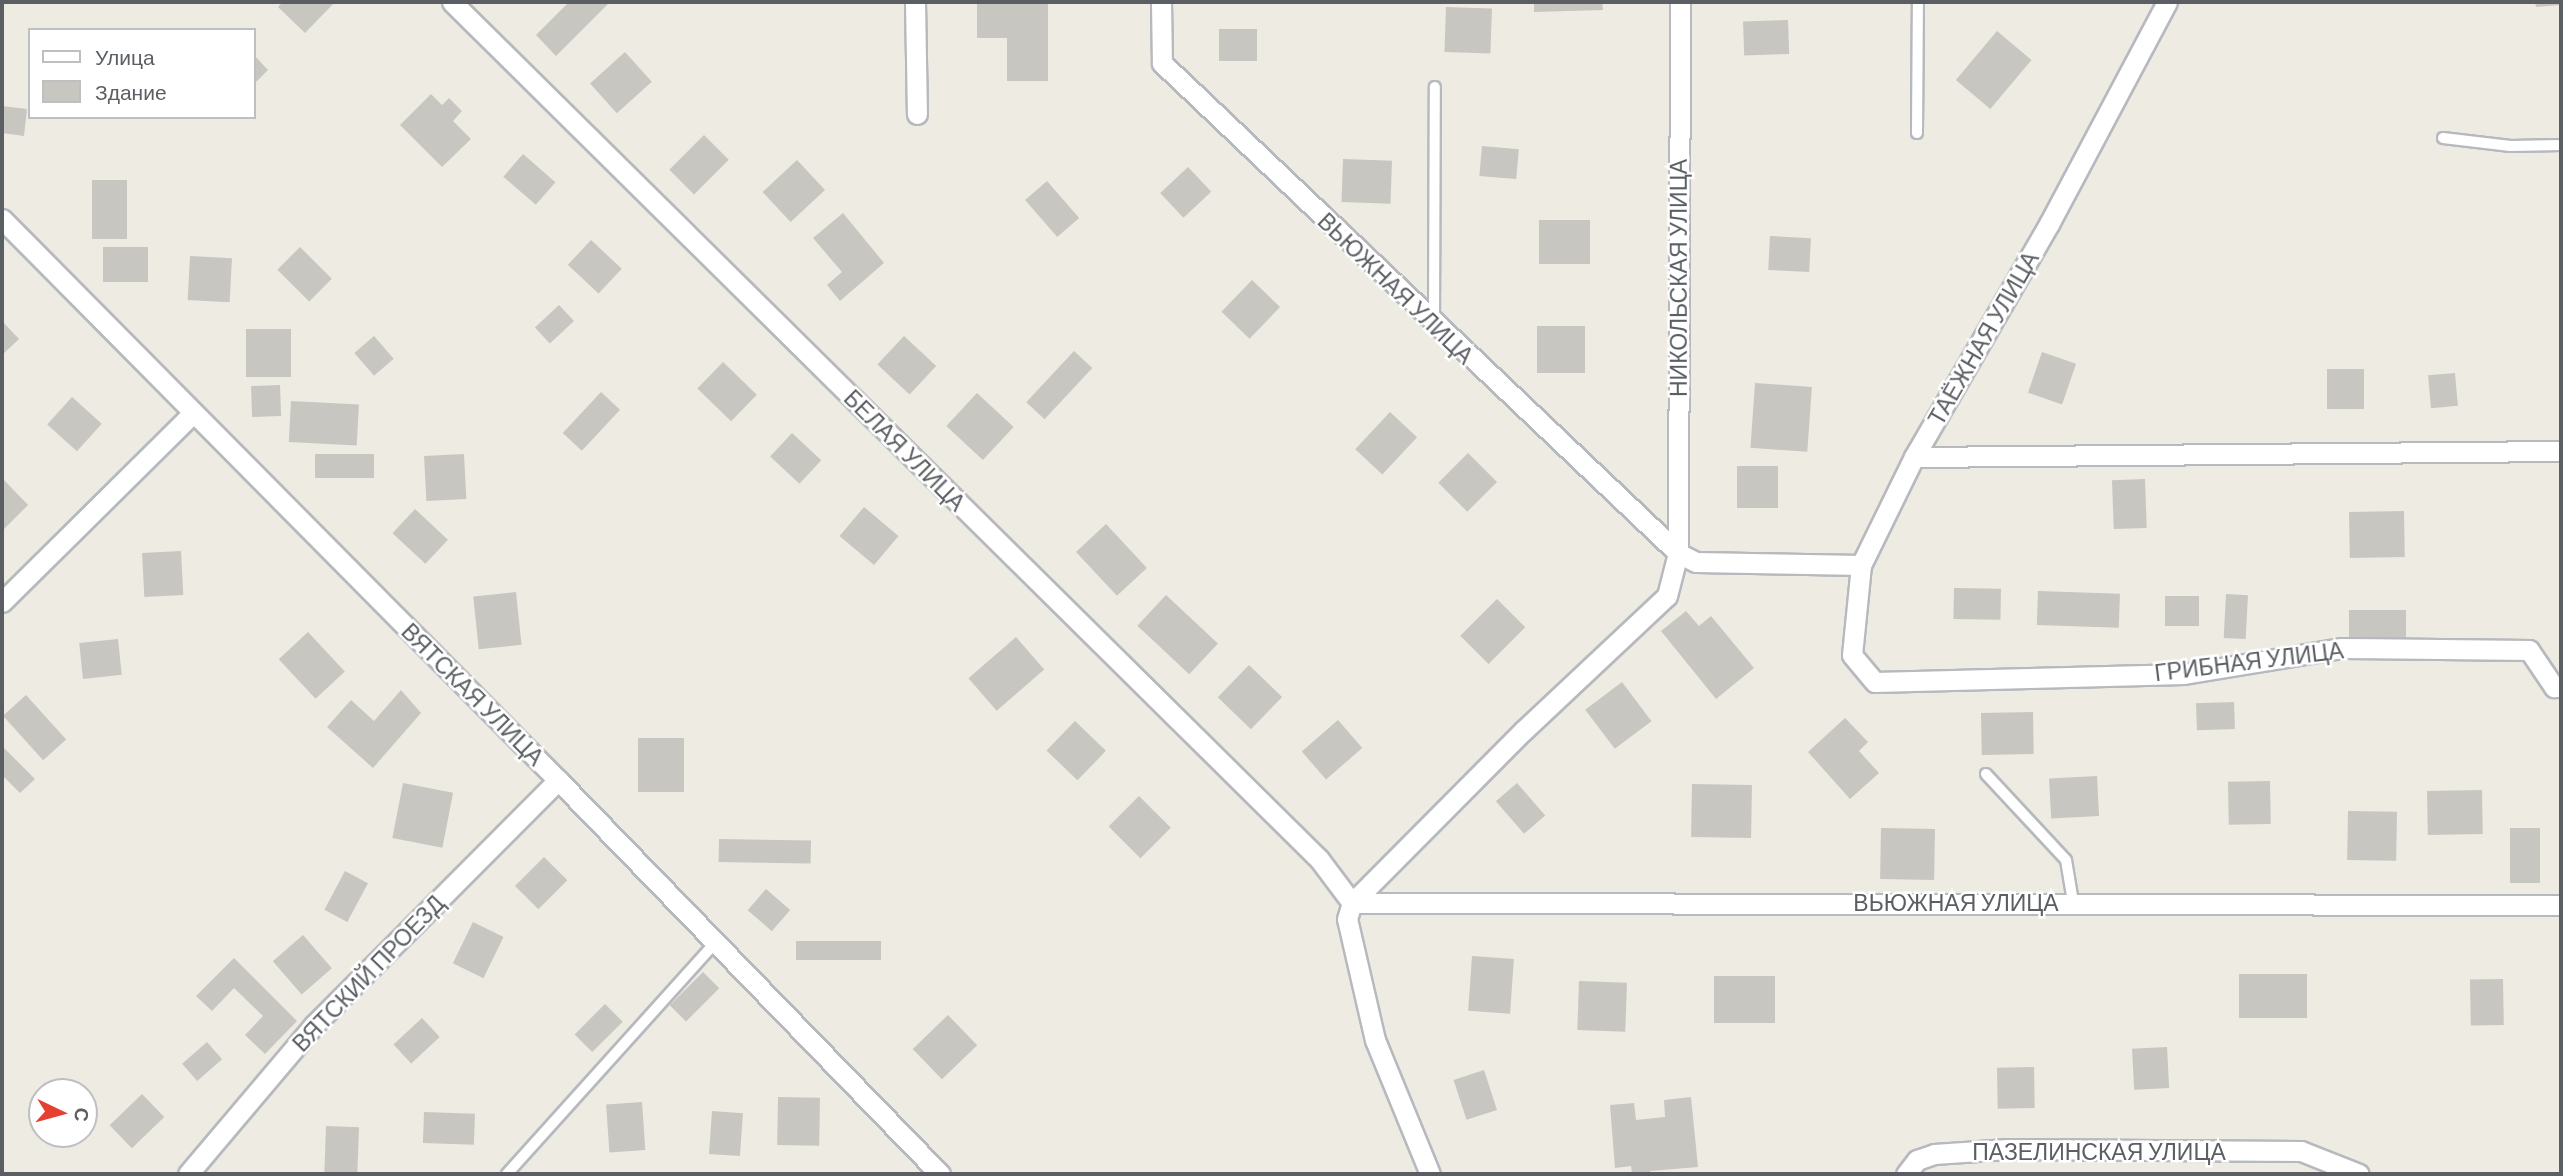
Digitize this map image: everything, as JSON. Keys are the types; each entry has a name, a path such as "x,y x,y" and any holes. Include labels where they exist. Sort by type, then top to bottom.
{"street":[{"name":"БЕЛАЯ УЛИЦА","path":"452,2 1320,859 1352,903"},
{"path":"915,2 917,114"},
{"name":"ВЬЮЖНАЯ УЛИЦА","path":"1161,2 1161,63 1434,325 1678,553"},
{"name":"НИКОЛЬСКАЯ УЛИЦА","path":"1352,903 1523,731 1667,596 1678,553 1680,2"},
{"name":"ТАЁЖНАЯ УЛИЦА","path":"1875,681 1852,655 1861,565 1914,457 2049,224 2167,2"},
{"name":"ВЯТСКАЯ УЛИЦА","path":"2,219 558,780 940,1174"},
{"path":"2,602 193,412"},
{"path":"1914,457 2561,452"},
{"path":"1678,553 1696,562 1861,565"},
{"name":"ГРИБНАЯ УЛИЦА","path":"1875,681 2184,674 2341,648 2529,650 2554,687 2561,687"},
{"name":"ВЯТСКИЙ ПРОЕЗД","path":"188,1174 314,1025 558,780"},
{"name":"ВЬЮЖНАЯ УЛИЦА","path":"1352,903 2073,902 2561,905"},
{"path":"1352,903 1346,919 1375,1040 1430,1174"},
{"name":"ПАЗЕЛИНСКАЯ УЛИЦА","path":"1906,1174 1917,1160 1934,1154 1984,1151 2301,1151 2359,1174"}],"lane":[{"path":"1917,133 1918,2"},
{"path":"1434,325 1436,87"},
{"path":"2443,138 2511,146 2561,145"},
{"path":"1986,774 2066,860 2073,902"},
{"path":"507,1174 715,943"}],"building":[{"path":"283,2 335,2 305,33 278,7"},
{"path":"569,2 608,4 556,56 536,35"},
{"path":"977,2 1048,2 1048,81 1007,81 1007,38 977,38"},
{"path":"1534,2 1602,2 1603,10 1534,12"},
{"path":"2535,2 2561,2 2561,5 2536,7"},
{"path":"1446,7 1492,9 1490,54 1444,52"},
{"path":"1788,20 1789,54 1744,56 1743,22"},
{"path":"1219,29 1257,29 1257,61 1219,61"},
{"path":"1997,31 2031,60 1990,109 1956,80"},
{"path":"625,52 652,82 617,113 590,83"},
{"path":"256,57 268,70 256,82"},
{"path":"431,94 442,105 449,98 462,111 453,121 471,139 442,167 400,125"},
{"path":"2,106 27,109 24,136 2,133"},
{"path":"704,135 729,160 694,194 669,170"},
{"path":"1482,146 1519,149 1516,179 1479,176"},
{"path":"523,154 555,182 536,205 503,177"},
{"path":"1343,159 1392,161 1390,204 1341,202"},
{"path":"797,160 825,190 791,222 763,192"},
{"path":"1188,167 1211,192 1183,218 1160,193"},
{"path":"92,180 127,180 127,239 92,239"},
{"path":"1047,181 1079,218 1057,237 1025,200"},
{"path":"843,213 884,263 840,301 827,285 842,272 813,238"},
{"path":"1539,220 1590,220 1590,264 1539,264"},
{"path":"1770,236 1811,238 1809,272 1768,270"},
{"path":"591,240 622,269 599,294 568,265"},
{"path":"103,247 148,247 148,282 103,282"},
{"path":"300,247 332,279 309,301 277,270"},
{"path":"190,256 232,258 230,302 188,300"},
{"path":"1252,280 1280,307 1249,339 1221,312"},
{"path":"559,305 574,321 550,344 535,328"},
{"path":"2,321 19,339 2,355"},
{"path":"1537,326 1585,326 1585,373 1537,373"},
{"path":"246,329 291,329 291,377 246,377"},
{"path":"374,336 394,359 374,376 354,353"},
{"path":"904,336 936,366 910,395 877,365"},
{"path":"1074,351 1092,368 1045,419 1026,402"},
{"path":"2042,352 2076,364 2062,404 2028,393"},
{"path":"723,362 757,395 731,421 697,389"},
{"path":"2327,369 2364,369 2364,409 2327,409"},
{"path":"2455,373 2458,406 2431,408 2428,375"},
{"path":"1755,383 1812,387 1807,452 1750,448"},
{"path":"280,385 281,416 252,417 251,386"},
{"path":"601,392 620,410 582,451 563,433"},
{"path":"977,393 1014,427 983,460 946,426"},
{"path":"72,397 102,424 77,451 47,424"},
{"path":"291,401 359,405 357,446 289,442"},
{"path":"1390,412 1417,437 1382,475 1355,449"},
{"path":"792,433 821,460 799,484 770,456"},
{"path":"1468,453 1497,482 1467,512 1438,483"},
{"path":"315,454 374,454 374,478 315,478"},
{"path":"464,454 466,499 426,501 424,456"},
{"path":"1737,466 1778,466 1778,508 1737,508"},
{"path":"2,478 28,505 2,531"},
{"path":"2145,479 2147,528 2114,529 2112,480"},
{"path":"864,507 898,536 874,565 840,536"},
{"path":"415,509 448,540 425,564 392,533"},
{"path":"2404,511 2405,557 2350,558 2349,512"},
{"path":"1106,524 1147,568 1117,596 1076,552"},
{"path":"181,551 183,595 144,597 142,553"},
{"path":"1954,588 2001,589 2000,620 1953,619"},
{"path":"2038,591 2120,594 2119,628 2037,625"},
{"path":"516,592 522,645 479,649 473,596"},
{"path":"2226,594 2248,595 2246,639 2224,638"},
{"path":"1166,595 1218,643 1189,674 1137,626"},
{"path":"2165,596 2199,596 2199,626 2165,626"},
{"path":"1497,599 1525,627 1489,664 1460,636"},
{"path":"2349,610 2406,610 2406,644 2349,644"},
{"path":"1686,611 1699,626 1711,616 1754,668 1716,699 1661,631"},
{"path":"308,632 345,671 316,699 279,659"},
{"path":"1016,637 1044,669 997,711 968,678"},
{"path":"118,639 122,675 83,679 79,643"},
{"path":"1249,665 1282,697 1251,729 1218,697"},
{"path":"1622,682 1651,721 1615,749 1585,710"},
{"path":"401,690 421,713 373,768 327,727 351,700 374,721"},
{"path":"26,695 66,740 43,760 3,716"},
{"path":"2234,702 2235,729 2197,730 2196,703"},
{"path":"2033,712 2034,754 1982,755 1981,713"},
{"path":"1845,718 1868,742 1859,751 1879,773 1850,799 1808,752"},
{"path":"1338,720 1362,748 1326,779 1302,751"},
{"path":"1075,721 1106,751 1077,780 1047,750"},
{"path":"638,738 684,738 684,792 638,792"},
{"path":"2,746 35,779 20,793 2,775"},
{"path":"2097,776 2099,816 2051,818 2049,779"},
{"path":"2270,781 2271,824 2229,825 2228,782"},
{"path":"403,783 453,793 442,848 392,838"},
{"path":"1517,783 1545,815 1524,834 1496,801"},
{"path":"1692,784 1752,785 1751,838 1691,837"},
{"path":"2482,790 2483,834 2428,835 2427,791"},
{"path":"1139,796 1171,828 1140,858 1109,826"},
{"path":"2348,811 2397,812 2396,861 2347,860"},
{"path":"1881,828 1935,829 1934,880 1880,879"},
{"path":"2510,828 2540,828 2540,883 2510,883"},
{"path":"719,839 811,841 811,864 719,862"},
{"path":"544,857 567,880 538,909 515,886"},
{"path":"345,871 368,883 347,922 324,910"},
{"path":"766,889 790,910 772,931 748,910"},
{"path":"473,922 504,937 483,978 453,963"},
{"path":"303,935 332,968 302,994 273,961"},
{"path":"796,941 881,941 881,960 796,960"},
{"path":"1472,956 1514,959 1510,1014 1468,1011"},
{"path":"234,958 297,1021 265,1054 245,1035 263,1016 234,988 212,1011 196,996"},
{"path":"703,972 719,988 686,1021 670,1005"},
{"path":"2239,974 2307,974 2307,1018 2239,1018"},
{"path":"1714,976 1775,976 1775,1023 1714,1023"},
{"path":"2503,979 2504,1025 2471,1026 2470,980"},
{"path":"1579,981 1627,983 1625,1032 1577,1030"},
{"path":"605,1004 623,1022 592,1052 575,1034"},
{"path":"948,1015 977,1045 942,1079 913,1049"},
{"path":"422,1018 440,1037 411,1064 393,1045"},
{"path":"207,1042 222,1059 197,1081 182,1064"},
{"path":"2167,1047 2169,1088 2134,1090 2132,1049"},
{"path":"2034,1067 2035,1108 1998,1109 1997,1068"},
{"path":"1484,1070 1497,1110 1467,1120 1454,1080"},
{"path":"142,1094 164,1117 132,1148 110,1125"},
{"path":"778,1097 820,1098 819,1146 777,1145"},
{"path":"1691,1097 1698,1167 1650,1171 1650,1174 1632,1174 1631,1166 1615,1168 1610,1105 1634,1103 1636,1120 1665,1117 1664,1100"},
{"path":"642,1102 645,1150 609,1152 606,1105"},
{"path":"712,1111 743,1113 740,1156 709,1154"},
{"path":"424,1112 475,1114 474,1145 423,1143"},
{"path":"326,1126 359,1127 357,1174 324,1174"}]}
